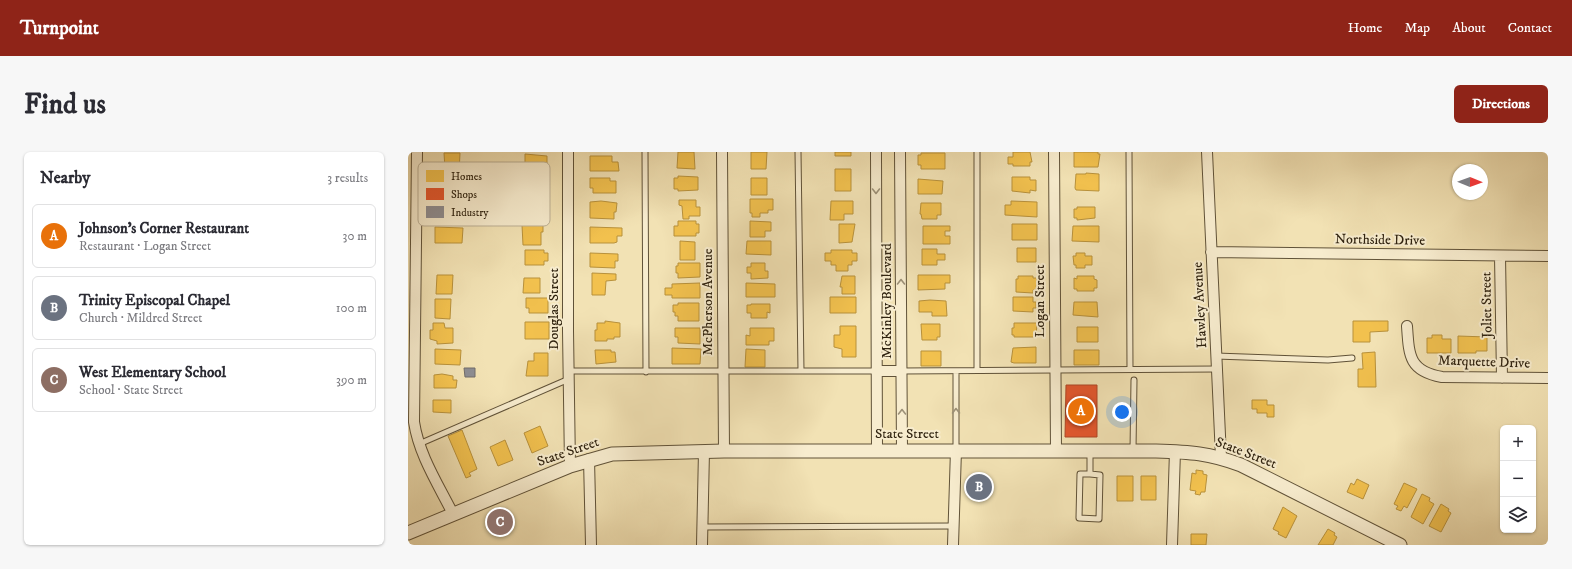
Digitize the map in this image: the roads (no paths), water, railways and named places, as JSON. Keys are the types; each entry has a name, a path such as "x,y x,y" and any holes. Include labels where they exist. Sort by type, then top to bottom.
{"street":[{"path":"417,152 414,422 419,444 453,514"},
{"name":"Douglas Street","path":"568,152 570,466"},
{"name":"McPherson Avenue","path":"722,152 724,451"},
{"name":"McKinley Boulevard","path":"876,152 877,450"},
{"name":"McKinley Boulevard","path":"900,152 902,451"},
{"name":"Logan Street","path":"1054,152 1056,450"},
{"name":"Hawley Avenue","path":"1206,152 1221,457"},
{"name":"Northside Drive","path":"1211,252 1548,256"},
{"name":"Joliet Street","path":"1500,256 1502,378"},
{"name":"Marquette Drive","path":"1407,326 1410,357 1416,368 1427,374 1502,378 1548,378"},
{"path":"876,371 902,371"},
{"path":"953,545 956,450"},
{"name":"State Street","path":"408,533 570,466 589,459 612,454 704,451 1133,450 1193,452 1221,457 1309,498 1400,545"},
{"path":"702,545 704,451"},
{"path":"1172,545 1174,451"},
{"path":"589,459 591,545"}],"lane":[{"path":"645,152 646,372"},
{"path":"798,152 801,371"},
{"path":"977,152 977,370"},
{"path":"1129,152 1130,369"},
{"path":"1216,356 1328,360 1352,358"},
{"path":"902,371 1217,369"},
{"path":"419,444 569,375 723,370 876,371"},
{"path":"956,370 956,450"},
{"path":"1133,450 1134,380"},
{"path":"1090,450 1090,474"},
{"path":"1080,474 1090,474 1100,475 1099,519 1079,518 1080,474"},
{"path":"702,527 953,526"}],"place":[{"name":"Johnson's Corner Restaurant","path":"1081,411"},
{"name":"Trinity Episcopal Chapel","path":"979,487"},
{"name":"West Elementary School","path":"500,522"}]}
